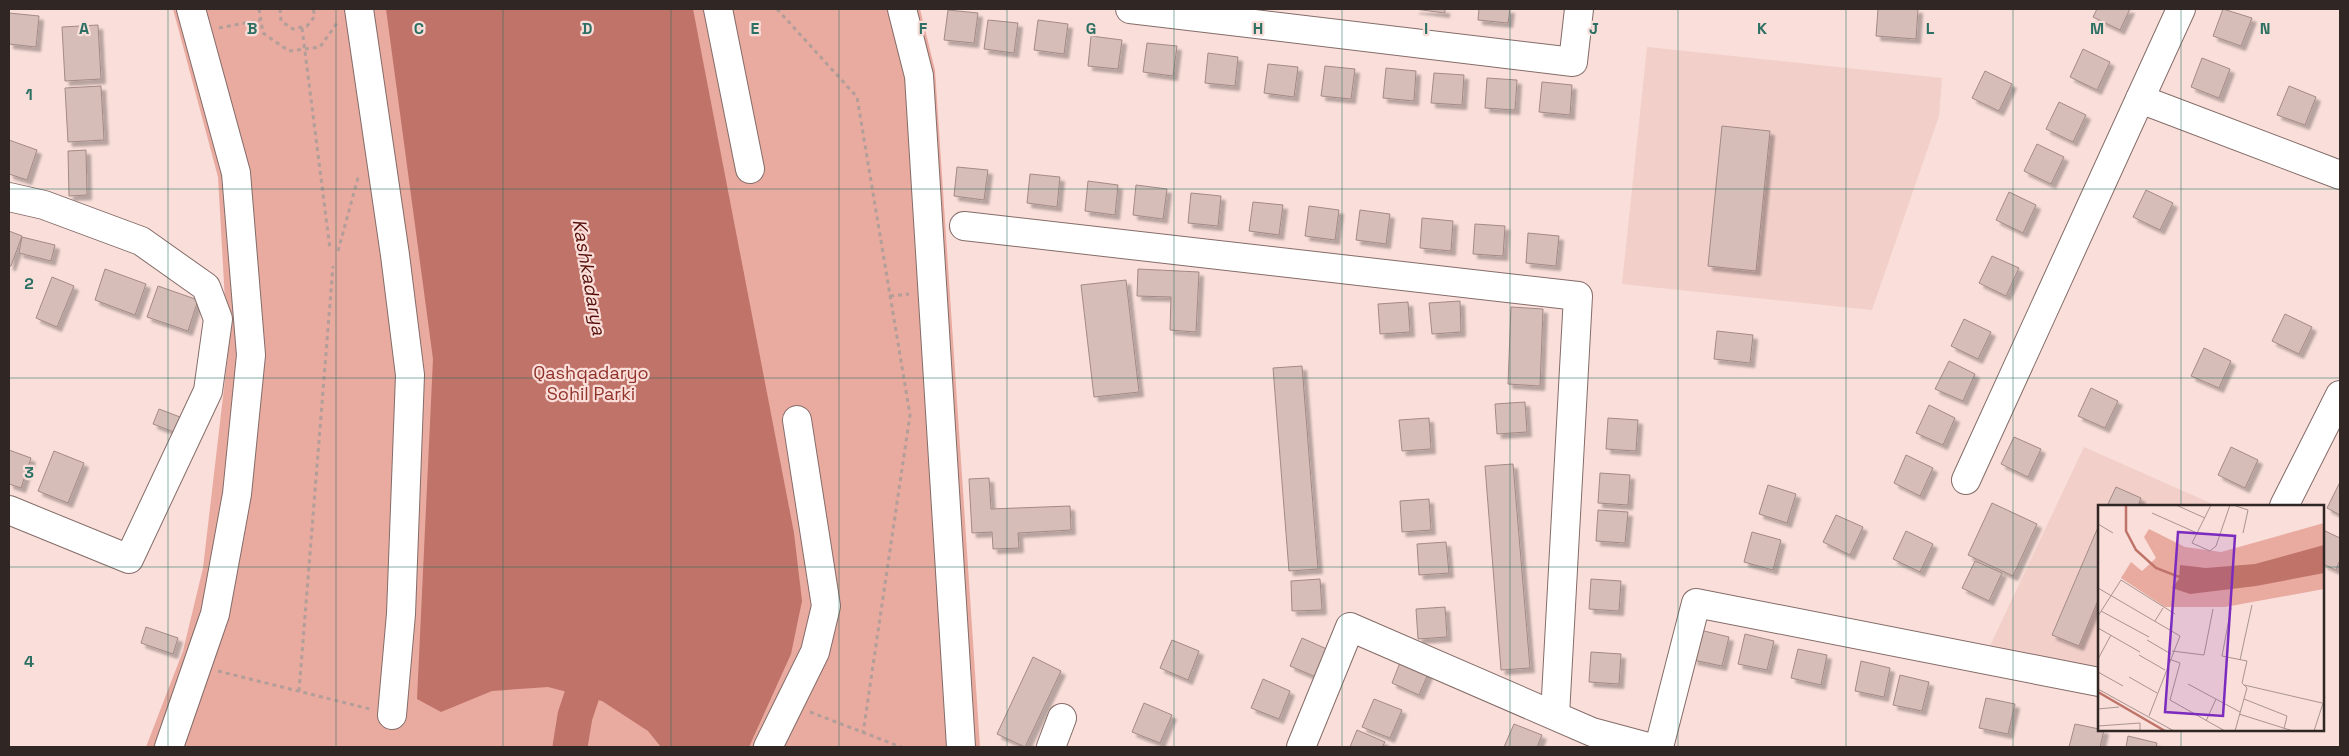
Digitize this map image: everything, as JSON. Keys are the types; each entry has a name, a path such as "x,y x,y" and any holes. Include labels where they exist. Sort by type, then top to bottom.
{"street":[{"path":"718,9 750,169"},
{"path":"902,9 919,76 961,747"},
{"path":"1130,9 1573,62 1579,9"},
{"path":"1966,480 2181,9"},
{"path":"348,12 395,255 410,375 401,614 392,715"},
{"path":"169,747 215,614 237,494 251,354 236,173 194,20"},
{"path":"2140,99 2340,175"},
{"path":"9,196 142,240 206,287 218,319 208,391 129,559 9,510"},
{"path":"964,226 1578,296 1555,715"},
{"path":"2285,505 2340,395"},
{"path":"768,747 788,703 815,652 826,606 797,420"},
{"path":"1660,747 1696,603 2098,682"},
{"path":"1301,747 1350,627 1555,715 1588,739 1648,747"},
{"path":"1051,747 1062,718"}],"path":[{"path":"260,9 263,33 289,51 320,47 348,12"},
{"path":"280,9 281,21 293,29 307,26 315,16 314,9"},
{"path":"776,9 857,97 910,415 863,732"},
{"path":"194,20 260,20"},
{"path":"302,28 330,249"},
{"path":"338,251 362,164"},
{"path":"299,691 333,266"},
{"path":"197,666 392,715"},
{"path":"788,703 900,747"}],"shaded area":[{"path":"1647,47 1942,78 1939,116 1872,310 1622,284"},
{"path":"2084,447 2215,505 2098,505 2098,669 1989,648"}],"green space":[{"name":"Qashqadaryo Sohil Parki","path":"173,9 920,9 935,70 980,747 146,747 183,651 203,568 228,354 218,177"}],"water":[{"path":"386,9 693,9 794,533 802,601 791,654 749,747 661,747 648,731 602,701 548,687 492,691 441,712 417,699 433,359"}],"building":[{"path":"1415,9 1445,9 1445,13"},
{"path":"1479,9 1510,9 1508,23 1478,20"},
{"path":"1878,9 1918,9 1916,39 1876,36"},
{"path":"2097,9 2130,9 2120,30 2093,17"},
{"path":"2223,9 2252,18 2241,46 2213,36"},
{"path":"948,10 978,13 974,43 944,40"},
{"path":"9,13 39,16 36,47 9,44"},
{"path":"988,20 1018,23 1014,53 984,49"},
{"path":"1038,20 1068,24 1064,54 1034,50"},
{"path":"98,25 101,79 65,81 62,27"},
{"path":"1091,36 1122,40 1118,69 1088,66"},
{"path":"1147,43 1177,46 1173,76 1143,72"},
{"path":"2083,49 2110,62 2097,90 2070,77"},
{"path":"1208,53 1238,57 1235,86 1205,83"},
{"path":"2202,58 2230,69 2219,98 2191,87"},
{"path":"1268,64 1298,67 1294,97 1264,93"},
{"path":"1325,66 1355,69 1351,99 1321,96"},
{"path":"1386,68 1416,71 1414,101 1383,98"},
{"path":"1985,71 2012,84 1999,111 1972,98"},
{"path":"1434,73 1464,75 1462,105 1431,103"},
{"path":"1487,78 1517,80 1515,110 1485,108"},
{"path":"1542,82 1572,85 1570,115 1539,112"},
{"path":"101,86 104,140 68,142 65,88"},
{"path":"2289,86 2316,97 2305,125 2277,115"},
{"path":"2059,102 2086,115 2073,142 2046,129"},
{"path":"1722,126 1770,131 1756,271 1708,266"},
{"path":"9,140 37,150 27,180 9,174"},
{"path":"2037,144 2064,157 2051,184 2024,171"},
{"path":"86,150 87,195 69,196 68,151"},
{"path":"957,167 988,170 984,200 954,196"},
{"path":"1030,174 1060,177 1057,207 1027,203"},
{"path":"1088,181 1118,185 1115,215 1085,211"},
{"path":"1136,185 1167,189 1163,219 1133,215"},
{"path":"2146,190 2173,203 2160,230 2133,217"},
{"path":"2009,192 2036,205 2023,233 1996,220"},
{"path":"1191,193 1221,196 1218,226 1188,223"},
{"path":"1253,202 1283,205 1279,235 1249,231"},
{"path":"1309,206 1339,210 1335,240 1305,236"},
{"path":"1360,210 1390,214 1386,244 1356,240"},
{"path":"1422,218 1453,221 1451,251 1420,248"},
{"path":"1475,224 1505,226 1503,256 1473,254"},
{"path":"9,231 22,236 11,266 9,266"},
{"path":"1528,233 1559,236 1556,266 1526,263"},
{"path":"22,237 55,245 51,261 19,253"},
{"path":"1992,256 2019,268 2006,296 1979,283"},
{"path":"105,269 146,284 135,315 95,300"},
{"path":"1138,269 1199,272 1196,332 1170,330 1171,297 1137,296"},
{"path":"52,277 74,286 57,327 36,318"},
{"path":"1126,280 1139,392 1094,397 1081,285"},
{"path":"158,286 198,300 188,331 147,317"},
{"path":"1460,301 1461,332 1432,334 1429,303"},
{"path":"1408,302 1410,332 1380,334 1378,304"},
{"path":"1511,307 1543,309 1540,386 1508,384"},
{"path":"2285,314 2312,327 2299,354 2272,341"},
{"path":"1964,319 1991,332 1978,359 1951,346"},
{"path":"1717,331 1753,335 1750,363 1714,359"},
{"path":"2204,348 2231,361 2219,388 2191,376"},
{"path":"1949,361 1975,374 1963,401 1935,389"},
{"path":"1302,366 1318,569 1289,571 1273,368"},
{"path":"2091,388 2118,401 2105,428 2078,416"},
{"path":"1525,402 1527,432 1497,434 1495,404"},
{"path":"1929,405 1955,418 1943,445 1916,433"},
{"path":"159,409 180,417 174,432 153,424"},
{"path":"1429,418 1431,449 1402,451 1399,420"},
{"path":"1608,418 1638,420 1636,451 1606,449"},
{"path":"2014,437 2041,449 2028,477 2001,464"},
{"path":"2231,447 2258,460 2245,488 2218,475"},
{"path":"9,450 31,458 21,488 9,484"},
{"path":"54,451 84,463 68,503 38,491"},
{"path":"1906,455 1933,468 1920,496 1894,483"},
{"path":"1513,464 1530,668 1501,670 1485,466"},
{"path":"1600,473 1630,475 1628,505 1598,503"},
{"path":"989,478 991,509 1070,506 1071,530 1018,533 1019,548 993,549 992,532 972,533 969,479"},
{"path":"2340,482 2340,515 2327,508"},
{"path":"1768,485 1796,494 1787,523 1759,514"},
{"path":"2116,487 2141,498 2138,505 2107,505"},
{"path":"1429,499 1431,530 1402,532 1400,501"},
{"path":"1992,503 2037,524 2013,576 1968,555"},
{"path":"1598,510 1628,512 1625,543 1596,541"},
{"path":"1836,515 1863,527 1850,555 1823,542"},
{"path":"2098,527 2098,600 2079,646 2052,635"},
{"path":"2324,530 2340,538 2340,560 2336,570 2324,564"},
{"path":"1906,531 1933,544 1920,572 1893,559"},
{"path":"1752,532 1781,540 1773,570 1744,562"},
{"path":"1446,542 1449,573 1419,575 1417,544"},
{"path":"1975,561 2002,573 1989,601 1962,588"},
{"path":"1320,579 1322,610 1292,611 1291,581"},
{"path":"1591,579 1621,581 1619,611 1589,609"},
{"path":"1445,607 1447,637 1418,639 1416,609"},
{"path":"146,627 178,638 173,654 141,643"},
{"path":"1700,630 1729,637 1722,666 1693,660"},
{"path":"1745,634 1774,641 1767,670 1738,664"},
{"path":"1302,638 1329,650 1318,678 1290,666"},
{"path":"1172,640 1199,651 1188,680 1160,668"},
{"path":"1798,649 1827,655 1821,685 1791,678"},
{"path":"1591,652 1621,654 1619,684 1589,682"},
{"path":"1403,655 1431,667 1419,695 1392,683"},
{"path":"1033,657 1061,671 1025,747 997,734"},
{"path":"1861,661 1890,668 1884,697 1855,691"},
{"path":"1900,675 1929,682 1922,711 1893,705"},
{"path":"1263,679 1290,691 1279,719 1251,708"},
{"path":"1986,698 2015,704 2008,734 1979,728"},
{"path":"1374,699 1402,710 1390,738 1362,727"},
{"path":"1144,703 1172,715 1160,743 1132,732"},
{"path":"1514,724 1542,735 1537,747 1504,747"},
{"path":"2075,724 2104,731 2100,747 2069,747"},
{"path":"1357,730 1385,742 1382,747 1350,747"},
{"path":"2128,736 2157,743 2156,747 2126,747"}],"waterway":[{"name":"Kashkadarya","path":"570,747 575,716 597,650"}]}
